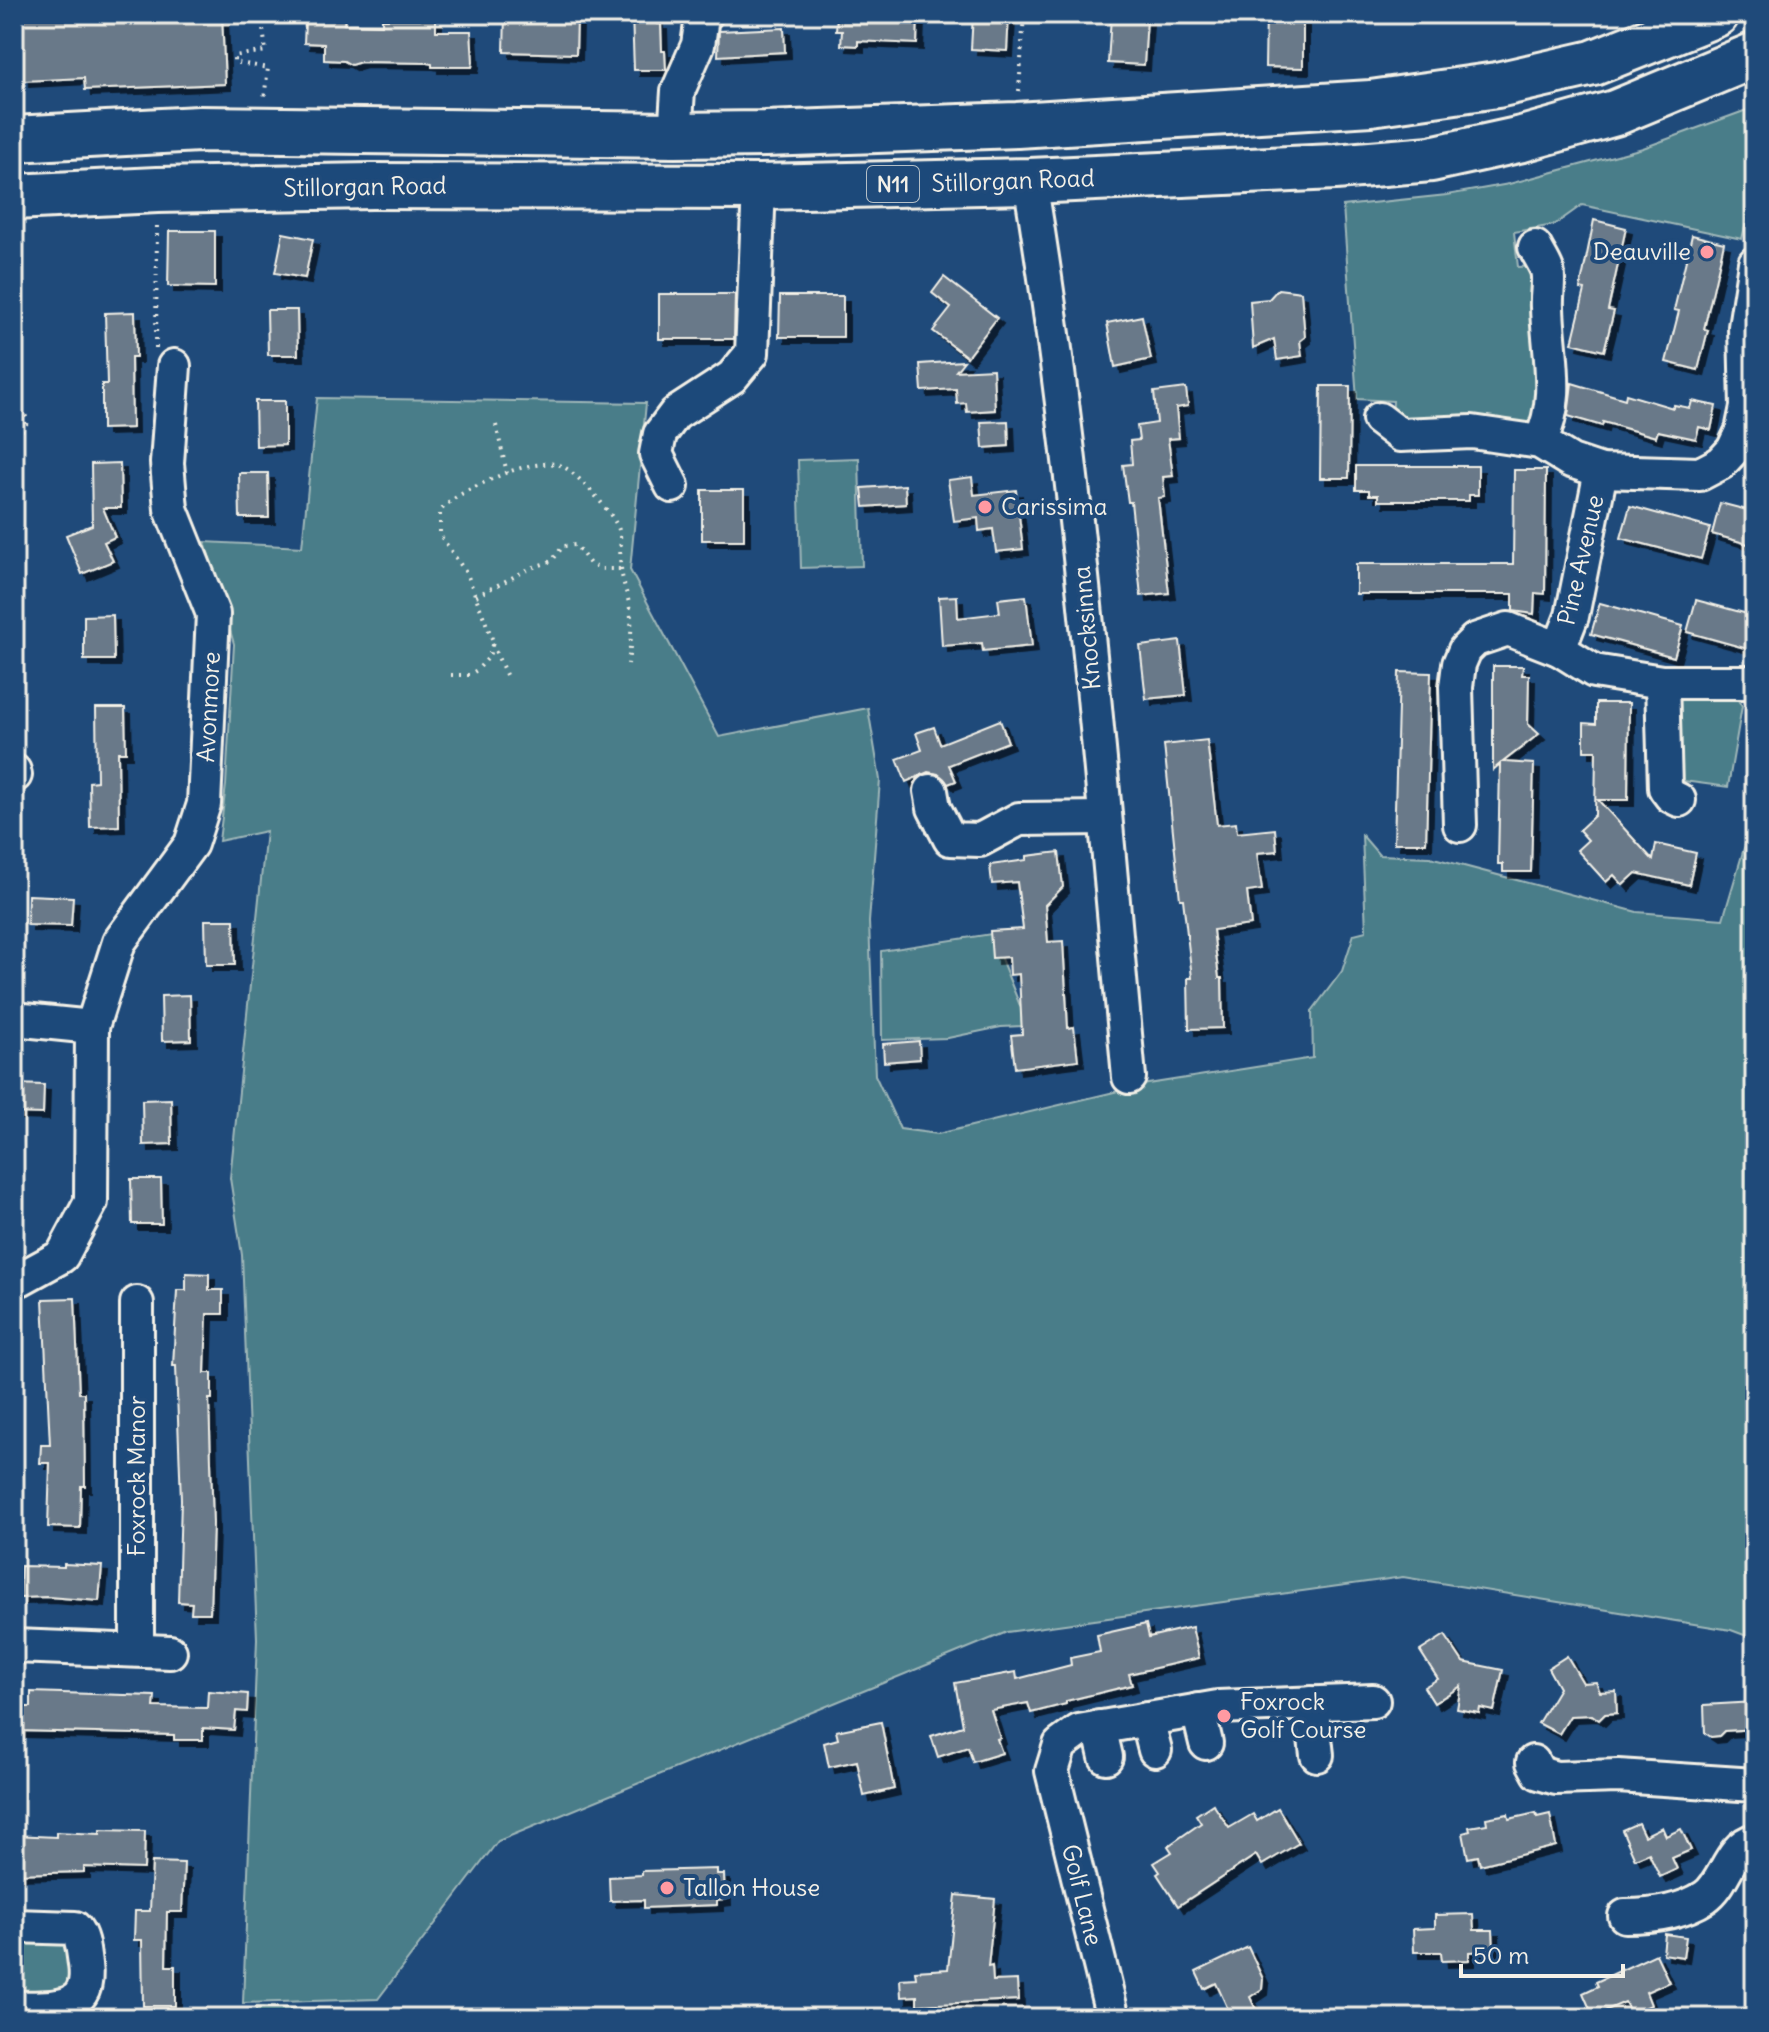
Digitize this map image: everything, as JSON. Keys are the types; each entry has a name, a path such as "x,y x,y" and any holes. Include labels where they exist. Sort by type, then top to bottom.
{"highway":[{"name":"N11","path":"14,139 199,129 675,135 1017,125 1371,103 1497,85 1593,63 1716,14"},
{"name":"Stillorgan Road","path":"14,197 157,190 372,186 759,187 1030,181 1335,167 1431,159 1522,139 1615,113 1755,55"}],"street":[{"path":"675,135 678,91 693,58 702,17 706,14"},
{"name":"Knocksinna","path":"1030,181 1078,526 1129,1077"},
{"path":"672,486 656,454 660,434 675,414 732,377 752,353 759,187"},
{"path":"1379,419 1400,435 1472,432 1540,442 1548,427 1553,359 1547,306 1548,273 1535,247"},
{"name":"Pine Avenue","path":"1540,442 1571,461 1601,471 1700,474 1721,463 1744,457 1742,431 1747,407 1745,327 1755,263"},
{"name":"Avonmore","path":"14,1279 20,1279 62,1256 91,1202 92,1027 119,942 191,844 204,804 213,614 171,509 167,463 174,366"},
{"name":"Pine Avenue","path":"1559,649 1572,616 1601,471"},
{"path":"1460,825 1456,687 1459,664 1465,650 1475,640 1508,629 1559,649 1594,671 1662,682 1755,682"},
{"path":"1662,682 1665,788 1679,800"},
{"path":"931,791 934,808 950,839 980,840 1019,819 1105,818"},
{"path":"14,1019 92,1027"},
{"name":"Foxrock Manor","path":"137,1303 137,1650"},
{"path":"14,1646 170,1652"},
{"path":"1155,1750 1147,1719 1198,1710 1250,1720 1311,1703 1373,1701"},
{"path":"1311,1703 1317,1755"},
{"path":"1198,1710 1206,1743"},
{"name":"Golf Lane","path":"1113,2018 1052,1771 1060,1745 1079,1731 1102,1742 1147,1719"},
{"path":"1533,1762 1539,1773 1556,1778 1618,1776 1755,1785"},
{"path":"1625,1916 1651,1916 1707,1896 1734,1855 1755,1840"},
{"path":"14,1926 75,1928 81,1938 87,1980 83,1994 72,2003 14,2008"}],"path":[{"path":"261,14 266,51 234,56 234,62 268,68 264,130"},
{"path":"1017,125 1024,14"},
{"path":"157,190 156,350 174,366"},
{"path":"14,378 15,398 28,421 14,443"},
{"path":"496,425 507,473"},
{"path":"507,677 467,574 440,535 440,511 480,484 507,473 559,464 572,471 596,497 619,529 621,569 630,608 632,635 628,664"},
{"path":"476,596 531,568 552,561 563,546 571,544 576,545 590,564 601,569 621,569"},
{"path":"451,675 469,675 477,670 489,657 492,644"}],"green space":[{"path":"1755,107 1755,187 1742,239 1582,205 1554,225 1514,232 1518,267 1535,266 1538,425 1392,420 1393,401 1357,399 1343,206 1447,195 1509,184 1643,148"},
{"path":"317,398 646,403 630,570 719,737 868,708 880,780 869,922 875,1075 900,1129 938,1134 1148,1084 1313,1058 1312,1011 1342,971 1354,934 1366,931 1362,835 1379,855 1430,857 1637,912 1723,919 1755,811 1755,1639 1731,1630 1403,1577 1007,1632 498,1841 378,1999 243,2003 257,1639 242,1255 230,1178 266,831 219,841 226,785 234,644 205,542 302,547"},
{"path":"859,458 862,566 801,568 798,460"},
{"path":"1735,691 1742,706 1728,787 1676,780 1671,698"},
{"path":"991,934 1021,1008 1022,1026 948,1038 882,1040 881,951"},
{"path":"14,1938 70,1938 74,1989 14,2001"},
{"path":"256,2007 339,2009 339,2018 256,2018"}],"building":[{"path":"20,14 64,14 64,17 87,16 87,19 222,14 225,84 85,90 84,78 23,81"},
{"path":"334,14 345,19 344,24 382,25 382,19 436,19 436,31 471,31 472,67 432,67 427,63 361,62 351,65 344,61 324,60 324,44 304,43 305,22 314,22 314,15 330,17"},
{"path":"505,14 528,14 527,18 577,19 576,54 504,52"},
{"path":"632,14 657,14 666,70 634,70"},
{"path":"837,14 918,14 917,44 858,41 858,46 841,45 842,31 836,31"},
{"path":"973,14 1009,14 1007,51 971,49"},
{"path":"1266,14 1303,14 1303,68 1265,67"},
{"path":"1111,16 1147,19 1144,65 1108,63"},
{"path":"784,28 785,52 718,56 719,31"},
{"path":"1594,220 1626,228 1608,310 1614,311 1604,351 1572,343 1585,290 1580,289"},
{"path":"169,231 215,231 215,287 168,286"},
{"path":"283,233 313,239 305,278 275,273"},
{"path":"1692,235 1724,243 1698,370 1666,362 1679,311 1674,310"},
{"path":"944,277 997,318 967,357 933,331 951,308 932,293"},
{"path":"1278,289 1301,292 1305,337 1300,341 1302,356 1277,360 1274,339 1253,348 1250,301 1269,299"},
{"path":"659,294 735,294 734,339 659,339"},
{"path":"780,296 843,296 843,337 779,337"},
{"path":"267,310 297,310 298,355 268,355"},
{"path":"135,312 136,357 131,357 132,428 102,429 102,384 107,384 105,313"},
{"path":"1142,316 1151,359 1115,367 1107,323"},
{"path":"964,361 956,371 993,369 995,410 967,412 966,403 957,404 956,389 922,391 920,364"},
{"path":"1572,383 1625,399 1626,394 1673,408 1674,405 1690,408 1692,401 1716,406 1711,430 1699,427 1696,439 1658,431 1656,437 1568,416"},
{"path":"1321,386 1350,386 1349,478 1320,478"},
{"path":"1186,388 1188,406 1176,408 1179,438 1168,439 1173,476 1163,477 1165,497 1158,498 1169,593 1141,596 1131,502 1128,502 1123,465 1132,464 1130,441 1139,440 1137,426 1157,423 1154,392"},
{"path":"255,401 285,401 285,445 256,446"},
{"path":"1008,421 1009,446 983,448 981,422"},
{"path":"120,463 121,508 103,508 115,537 104,542 113,561 82,574 66,535 92,525 91,464"},
{"path":"1356,466 1478,466 1478,495 1469,495 1469,501 1378,501 1378,495 1369,495 1369,490 1356,490"},
{"path":"1514,470 1546,470 1545,594 1535,593 1534,614 1513,611 1513,594 1356,594 1356,564 1513,564"},
{"path":"239,473 268,473 269,518 240,518"},
{"name":"Carissima","path":"972,477 974,495 1016,490 1023,549 996,552 993,529 979,531 978,518 954,521 948,480"},
{"path":"905,485 906,504 864,507 862,488"},
{"path":"702,490 744,490 744,540 702,540"},
{"path":"1720,503 1755,512 1755,546 1712,534"},
{"path":"1630,506 1710,528 1701,559 1621,538"},
{"path":"957,596 958,618 1000,613 998,599 1026,596 1032,646 983,651 982,643 942,646 939,597"},
{"path":"1696,600 1755,616 1755,651 1687,632"},
{"path":"1600,603 1683,626 1674,657 1591,634"},
{"path":"113,615 114,660 84,660 84,616"},
{"path":"1180,641 1186,695 1146,699 1140,646"},
{"path":"1493,666 1523,666 1522,675 1529,675 1528,724 1539,734 1503,762 1534,764 1531,872 1503,872 1503,864 1498,864 1500,764 1493,770"},
{"path":"1399,672 1431,673 1426,843 1394,843"},
{"path":"1596,703 1629,703 1628,800 1598,800 1653,860 1656,844 1696,853 1689,885 1636,873 1623,885 1614,875 1606,882 1577,850 1588,840 1579,830 1595,815 1596,751 1584,751 1584,723 1596,724"},
{"path":"96,708 125,708 126,752 118,752 119,826 90,827 89,782 97,781"},
{"path":"1000,720 1008,742 949,765 956,781 948,784 938,774 928,772 906,782 897,759 922,750 916,733 934,727 940,744"},
{"path":"1207,740 1217,825 1236,823 1237,833 1275,829 1277,851 1257,853 1262,890 1247,892 1251,925 1213,930 1219,978 1222,978 1223,1028 1189,1029 1188,978 1192,978 1183,899 1180,899 1164,745"},
{"path":"1059,852 1063,887 1045,905 1048,942 1063,941 1068,1028 1074,1027 1078,1060 1015,1068 1011,1035 1022,1034 1019,974 1010,975 1009,957 992,958 990,931 1023,929 1017,882 992,884 990,865"},
{"path":"28,895 73,897 71,926 27,925"},
{"path":"205,920 234,920 235,965 206,965"},
{"path":"190,995 191,1040 162,1041 161,996"},
{"path":"919,1041 920,1059 884,1062 883,1044"},
{"path":"14,1084 44,1085 43,1114 14,1113"},
{"path":"171,1099 172,1144 143,1145 142,1100"},
{"path":"131,1179 161,1179 162,1224 132,1224"},
{"path":"186,1273 209,1274 209,1290 223,1290 223,1314 207,1314 205,1373 212,1373 212,1399 209,1399 213,1524 210,1613 191,1613 192,1603 178,1602 181,1500 176,1366 173,1366 177,1290 186,1290"},
{"path":"75,1298 79,1393 84,1393 85,1486 81,1486 80,1528 48,1527 50,1463 40,1463 41,1445 50,1445 43,1299"},
{"path":"64,1564 102,1566 99,1601 20,1598 21,1566 64,1567"},
{"path":"1146,1624 1149,1637 1192,1627 1199,1658 1129,1674 1132,1685 1031,1713 1028,1703 991,1710 1002,1753 973,1762 968,1747 938,1757 931,1736 963,1726 955,1683 1016,1672 1017,1679 1071,1665 1070,1658 1100,1652 1097,1635"},
{"path":"1445,1635 1463,1662 1503,1670 1494,1711 1480,1708 1479,1713 1457,1709 1461,1686 1434,1703 1424,1687 1438,1679 1420,1651"},
{"path":"1567,1656 1583,1683 1596,1682 1600,1692 1616,1691 1617,1713 1605,1714 1599,1720 1592,1715 1570,1716 1559,1734 1538,1723 1559,1688 1548,1668"},
{"path":"208,1691 248,1694 247,1712 236,1711 234,1730 203,1728 203,1740 174,1740 174,1735 18,1731 18,1707 31,1707 31,1692 155,1696 154,1707 207,1708"},
{"path":"1755,1702 1755,1729 1724,1731 1719,1736 1711,1737 1705,1733 1704,1705"},
{"path":"881,1722 894,1789 864,1796 857,1761 829,1767 824,1743 838,1739 836,1731"},
{"path":"1213,1804 1229,1828 1253,1814 1257,1821 1278,1808 1299,1843 1262,1865 1256,1855 1178,1906 1157,1874 1160,1872 1154,1863 1172,1852 1168,1846 1201,1823 1196,1815"},
{"path":"1536,1813 1537,1817 1550,1814 1556,1846 1480,1865 1478,1856 1468,1858 1463,1833 1470,1831 1469,1827 1487,1824 1486,1818 1508,1814 1509,1819"},
{"path":"1638,1823 1644,1836 1662,1827 1666,1836 1681,1829 1691,1850 1672,1858 1677,1869 1660,1877 1649,1853 1635,1859 1622,1830"},
{"path":"100,1830 145,1831 144,1869 84,1867 84,1872 14,1874 14,1835 56,1837 56,1832 100,1834"},
{"path":"152,1862 184,1863 182,1912 167,1912 166,1966 175,1966 175,2006 143,2006 142,1940 134,1940 135,1911 150,1911"},
{"name":"Tallon House","path":"717,1869 717,1874 724,1874 725,1899 717,1900 717,1905 644,1908 644,1900 610,1901 609,1877 642,1875 642,1871"},
{"path":"956,1895 995,1899 988,1967 992,1966 993,1981 1017,1980 1018,2000 917,2005 917,1996 901,1997 900,1979 916,1978 915,1971 948,1969"},
{"path":"1473,1914 1474,1930 1493,1930 1494,1951 1469,1952 1469,1960 1442,1961 1441,1952 1414,1952 1413,1929 1435,1928 1435,1915"},
{"path":"1665,1934 1686,1937 1683,1957 1663,1954"},
{"path":"1248,1947 1263,1979 1262,1989 1250,1997 1260,2018 1232,2018 1216,1983 1204,1989 1196,1972"},
{"path":"1656,1954 1669,1982 1646,1992 1651,2005 1631,2014 1625,2002 1593,2016 1583,1993 1598,1986 1596,1982"}],"place":[{"name":"Deauville","path":"1707,252"},
{"name":"Carissima","path":"985,507"},
{"name":"Foxrock Golf Course","path":"1224,1716"},
{"name":"Tallon House","path":"667,1888"}]}
